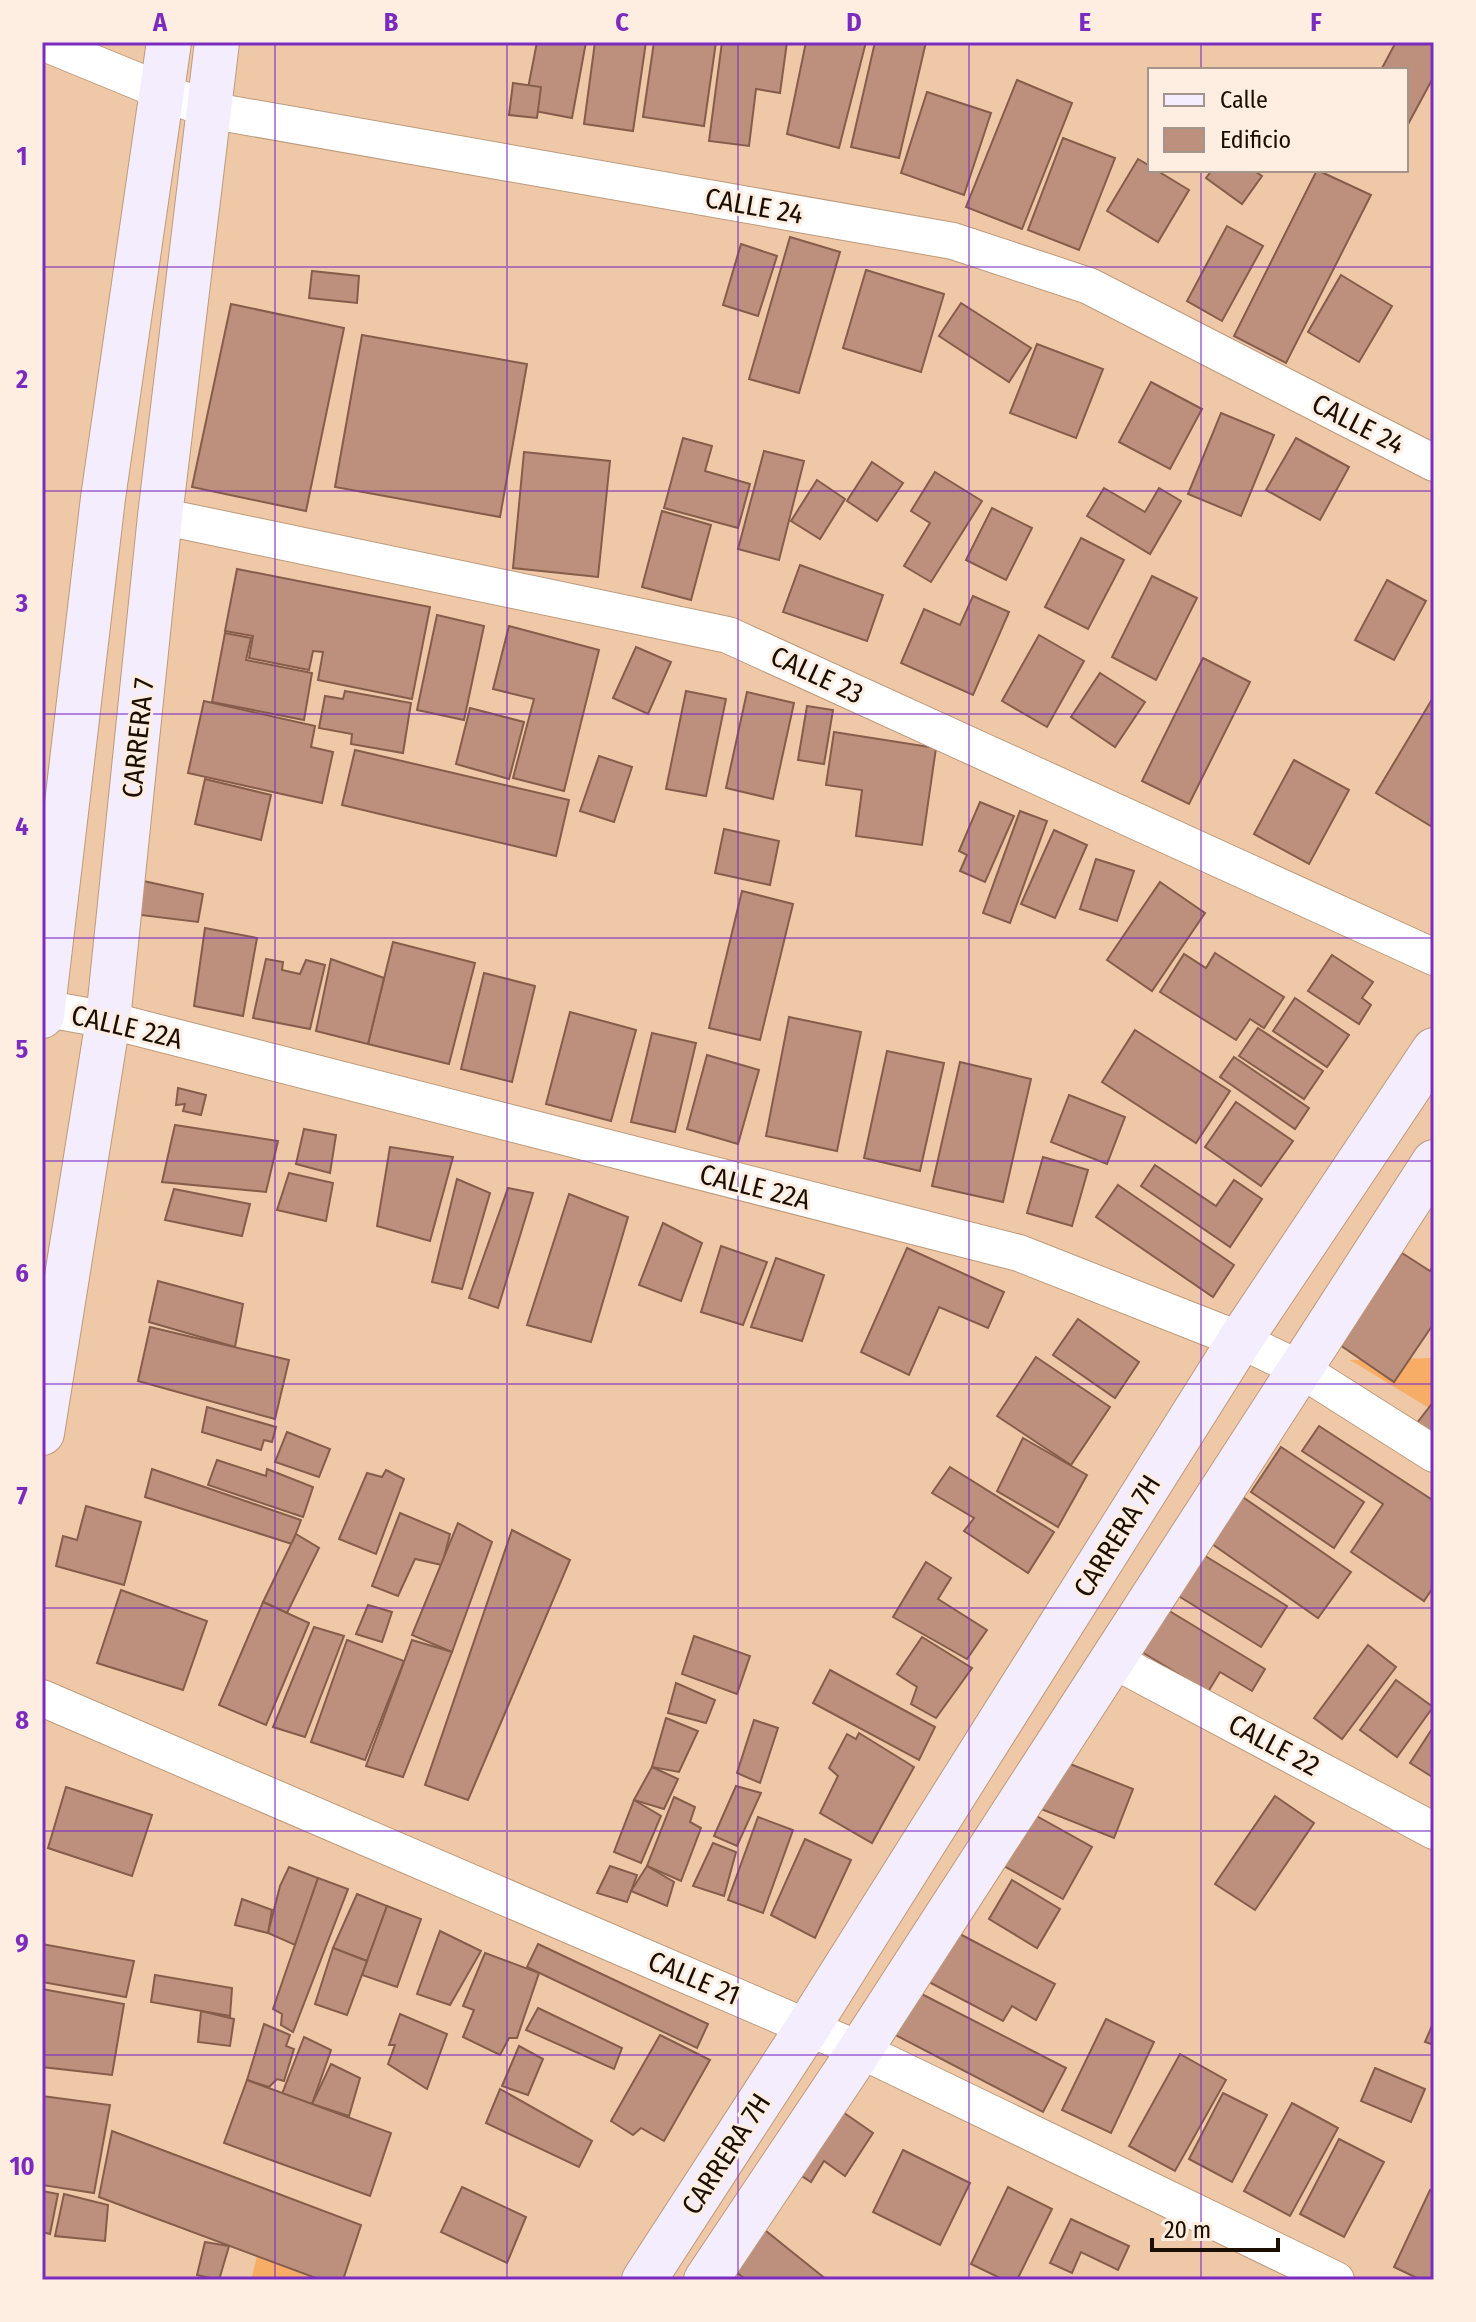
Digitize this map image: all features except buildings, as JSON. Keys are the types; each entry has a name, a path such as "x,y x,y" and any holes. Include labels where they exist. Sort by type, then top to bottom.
{"street":[{"name":"CALLE 24","path":"42,42 208,110 953,241 1089,286 1434,463"},
{"path":"42,1016 103,498 169,42"},
{"name":"CARRERA 7","path":"42,1433 108,1020 160,516 217,42"},
{"name":"CALLE 23","path":"160,516 728,635 1434,957"},
{"name":"CALLE 22A","path":"42,1008 108,1020 1019,1253 1240,1340 1300,1369 1434,1454"},
{"name":"CARRERA 7H","path":"644,2280 808,2027 1240,1340 1434,1050"},
{"path":"860,2050 1434,1162"},
{"name":"CALLE 22","path":"1113,1660 1434,1831"},
{"name":"CALLE 21","path":"42,1698 860,2050 1336,2280"},
{"name":"CARRERA 7H","path":"706,2280 860,2050"}],"shaded area":[{"path":"1434,1358 1434,1411 1350,1360"},
{"path":"257,2256 316,2280 251,2280"}]}
